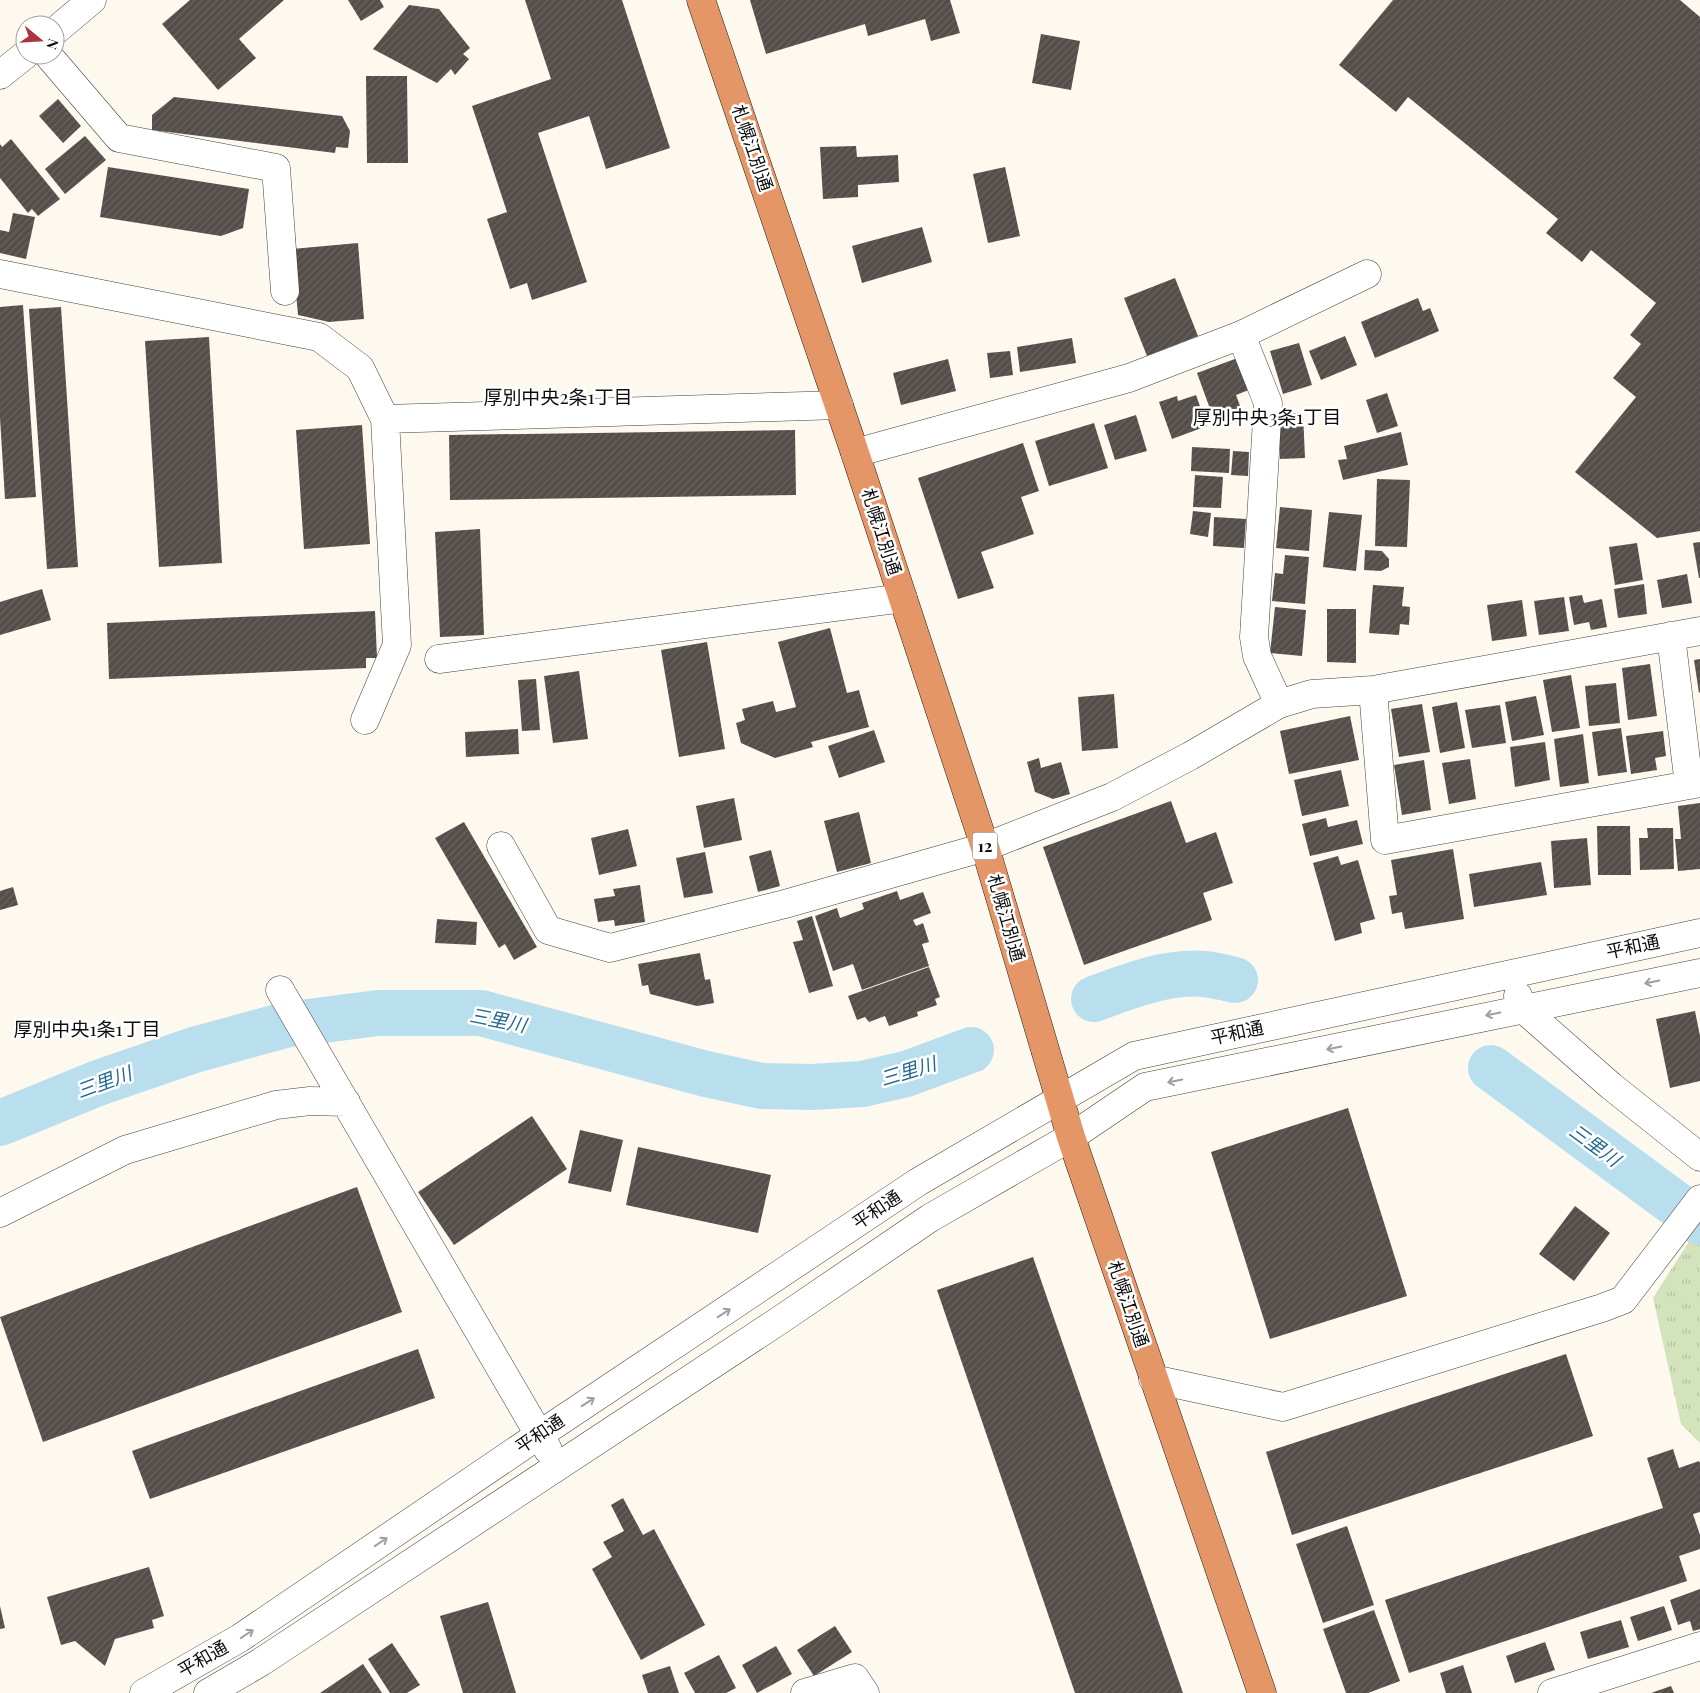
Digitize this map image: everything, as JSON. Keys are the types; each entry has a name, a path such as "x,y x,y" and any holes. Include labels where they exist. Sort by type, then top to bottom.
{"highway":[{"name":"札幌江別通","path":"701,0 839,405 985,848 1071,1137 1262,1693"}],"street":[{"path":"65,22 92,0"},
{"path":"0,76 15,63"},
{"path":"57,65 119,138 276,168 285,291"},
{"path":"0,274 318,338 360,368 385,419 397,645 365,720"},
{"path":"855,453 1129,378 1241,335 1367,274"},
{"path":"1241,335 1268,403 1254,637 1258,656 1278,704"},
{"path":"385,419 839,405"},
{"path":"439,659 903,598"},
{"path":"501,846 548,930 610,948 785,904 985,848 1112,797 1190,756 1278,704 1312,694 1374,690 1700,631"},
{"path":"1374,690 1385,840 1694,784 1671,636"},
{"name":"平和通","path":"144,1693 240,1638 539,1435 918,1182 1060,1101 1134,1056 1700,933"},
{"path":"1512,973 1522,1008 1611,1086 1700,1157"},
{"name":"平和通","path":"208,1693 261,1662 780,1320 930,1218 1071,1137 1145,1087 1522,1008 1700,973"},
{"path":"284,996 557,1466"},
{"path":"0,1213 125,1150 276,1105 310,1101 346,1102"},
{"path":"1153,1378 1283,1407 1623,1300 1700,1199"},
{"path":"1552,1693 1700,1646"},
{"path":"805,1693 855,1678 865,1693"}],"green space":[{"path":"1695,1232 1700,1235 1700,1443 1681,1424 1653,1298"}],"building":[{"path":"190,0 284,0 239,39 256,58 218,90 162,24"},
{"path":"348,0 380,0 384,7 361,21"},
{"path":"525,0 622,0 670,148 606,169 589,116 538,133 587,282 532,300 527,283 510,289 487,219 507,212 472,106 551,79"},
{"path":"750,0 950,0 960,33 931,41 925,19 868,36 865,24 766,54"},
{"path":"1393,0 1680,0 1700,17 1700,531 1657,538 1575,472 1636,397 1613,378 1641,344 1630,335 1656,303 1591,250 1582,262 1546,233 1558,219 1408,97 1396,112 1339,65"},
{"path":"409,5 439,9 470,48 463,54 469,59 455,75 451,69 437,83 373,49"},
{"path":"1041,34 1080,41 1071,90 1032,83"},
{"path":"366,76 407,76 408,163 367,163"},
{"path":"174,97 342,116 350,131 348,148 336,147 335,153 152,130 152,115"},
{"path":"58,99 81,126 63,143 39,116"},
{"path":"85,136 106,160 65,194 45,169"},
{"path":"11,139 60,199 38,216 32,209 28,213 0,178 0,144 2,147"},
{"path":"856,146 857,157 898,155 899,182 858,185 858,197 823,199 820,147"},
{"path":"108,167 249,189 243,228 221,236 100,217"},
{"path":"1005,167 1020,236 988,243 973,174"},
{"path":"13,213 35,217 26,259 0,253 0,230 9,232"},
{"path":"922,227 932,262 862,283 852,246"},
{"path":"358,243 364,319 329,322 298,315 292,249"},
{"path":"1175,278 1198,336 1147,356 1124,298"},
{"path":"1418,298 1423,311 1430,308 1439,331 1375,358 1361,322"},
{"path":"23,305 36,497 5,499 0,418 0,307"},
{"path":"61,307 78,567 47,569 29,309"},
{"path":"1345,336 1357,365 1321,380 1309,351"},
{"path":"209,337 222,563 159,567 145,341"},
{"path":"1072,338 1076,363 1020,372 1017,347"},
{"path":"1299,343 1312,385 1283,394 1270,351"},
{"path":"1010,351 1013,375 990,378 987,353"},
{"path":"1243,356 1254,388 1236,395 1245,419 1217,428 1197,373"},
{"path":"948,359 956,391 901,405 893,373"},
{"path":"1387,393 1398,426 1377,433 1366,400"},
{"path":"1196,395 1207,426 1172,439 1159,402 1177,396 1178,401"},
{"path":"1303,413 1305,458 1280,459 1278,414"},
{"path":"1136,415 1147,451 1115,460 1104,425"},
{"path":"1094,423 1108,468 1049,486 1035,441"},
{"path":"362,425 370,544 304,549 296,430"},
{"path":"795,430 796,495 450,500 449,435"},
{"path":"1401,432 1408,465 1343,480 1338,460 1347,459 1344,446"},
{"path":"1023,443 1039,491 1021,497 1034,534 981,552 994,588 958,599 918,478"},
{"path":"1192,447 1230,449 1229,473 1191,471"},
{"path":"1233,451 1249,452 1248,476 1231,475"},
{"path":"1195,475 1223,477 1221,508 1193,507"},
{"path":"1377,479 1410,480 1407,547 1375,546"},
{"path":"1280,507 1312,510 1309,551 1276,548"},
{"path":"1193,511 1211,513 1208,537 1190,534"},
{"path":"1329,512 1362,515 1356,571 1323,567"},
{"path":"1214,517 1246,519 1244,548 1213,546"},
{"path":"480,529 484,635 440,637 435,532"},
{"path":"1700,542 1700,578 1699,578 1693,543"},
{"path":"1637,543 1643,580 1615,585 1609,547"},
{"path":"1365,550 1382,551 1389,559 1389,567 1381,571 1364,570"},
{"path":"1285,555 1309,557 1305,604 1272,601 1275,573 1283,574"},
{"path":"1687,574 1692,603 1662,608 1657,580"},
{"path":"1644,584 1647,614 1618,618 1614,589"},
{"path":"1373,585 1404,587 1402,606 1410,607 1409,625 1400,624 1399,635 1369,633"},
{"path":"42,589 51,620 0,635 0,602"},
{"path":"1582,595 1584,603 1602,599 1607,627 1591,630 1589,622 1574,625 1569,597"},
{"path":"1564,597 1569,631 1539,635 1534,601"},
{"path":"1522,600 1527,636 1492,641 1487,605"},
{"path":"1275,607 1306,610 1302,656 1270,653"},
{"path":"1327,609 1356,609 1356,663 1327,662"},
{"path":"375,611 377,658 366,658 366,668 109,679 107,623"},
{"path":"830,628 847,693 859,690 869,727 811,742 813,747 775,758 741,743 736,723 745,720 742,709 773,701 776,712 796,707 778,642"},
{"path":"707,642 725,749 679,757 661,650"},
{"path":"1700,659 1700,692 1699,693 1694,660"},
{"path":"1650,664 1657,716 1628,720 1622,668"},
{"path":"579,671 588,739 553,743 544,676"},
{"path":"1571,675 1580,728 1552,732 1543,680"},
{"path":"536,679 540,730 522,731 518,680"},
{"path":"1616,683 1620,723 1589,726 1585,686"},
{"path":"1114,694 1118,748 1082,751 1078,697"},
{"path":"1536,696 1544,735 1512,741 1505,702"},
{"path":"1457,702 1465,748 1440,753 1432,707"},
{"path":"1422,704 1430,752 1399,757 1391,709"},
{"path":"1500,705 1506,743 1472,748 1465,710"},
{"path":"1350,716 1359,760 1289,774 1280,731"},
{"path":"1621,728 1627,772 1598,776 1592,732"},
{"path":"518,729 519,754 466,757 465,732"},
{"path":"874,730 885,762 839,778 828,746"},
{"path":"1663,731 1666,756 1655,758 1657,770 1631,774 1626,736"},
{"path":"1583,734 1589,783 1560,787 1554,739"},
{"path":"1545,742 1550,780 1515,787 1510,747"},
{"path":"1039,758 1041,768 1061,762 1070,794 1053,799 1035,792 1027,762"},
{"path":"1470,759 1476,799 1449,804 1442,763"},
{"path":"1424,760 1431,810 1402,815 1394,765"},
{"path":"1341,770 1349,806 1302,816 1294,780"},
{"path":"734,798 742,840 704,848 696,806"},
{"path":"1171,801 1186,843 1216,832 1233,883 1203,893 1212,920 1084,965 1043,847"},
{"path":"1700,803 1700,869 1678,871 1675,839 1681,839 1678,806"},
{"path":"859,812 871,863 837,872 824,821"},
{"path":"1326,818 1328,827 1357,820 1363,844 1310,856 1302,824"},
{"path":"464,822 537,947 514,960 505,944 499,948 435,838"},
{"path":"1597,826 1630,826 1631,875 1598,875"},
{"path":"1647,828 1673,828 1674,869 1640,870 1639,838 1648,838"},
{"path":"628,829 637,866 599,875 591,838"},
{"path":"1587,838 1591,885 1554,888 1551,841"},
{"path":"1453,849 1464,919 1405,929 1402,912 1392,914 1389,896 1397,895 1391,860"},
{"path":"771,850 780,886 758,892 749,856"},
{"path":"705,852 713,893 684,898 676,858"},
{"path":"1338,856 1341,865 1358,860 1375,919 1360,923 1362,933 1335,941 1313,863"},
{"path":"1541,862 1547,895 1474,907 1469,874"},
{"path":"640,885 645,922 615,926 614,920 598,922 594,899 615,896 613,889"},
{"path":"13,887 18,905 0,910 0,891"},
{"path":"897,891 900,900 923,892 931,913 913,920 916,926 923,923 929,942 922,944 929,966 862,990 853,964 833,971 815,916 837,908 840,918 864,909 862,903"},
{"path":"812,916 833,986 809,993 793,942 803,940 797,921"},
{"path":"437,919 477,922 476,945 435,943"},
{"path":"700,953 705,980 710,979 714,1003 697,1006 650,994 648,985 642,986 638,964"},
{"path":"929,967 940,997 935,999 937,1005 917,1012 918,1016 889,1026 885,1016 869,1022 865,1017 857,1020 848,996"},
{"path":"1695,1011 1700,1036 1700,1081 1670,1088 1656,1019"},
{"path":"1348,1108 1407,1296 1270,1339 1211,1152"},
{"path":"532,1116 567,1169 454,1245 418,1192"},
{"path":"580,1130 623,1140 611,1192 568,1183"},
{"path":"638,1147 771,1175 758,1233 626,1205"},
{"path":"357,1187 402,1312 43,1442 0,1317"},
{"path":"1575,1206 1610,1233 1574,1281 1539,1254"},
{"path":"1033,1257 1183,1693 1075,1693 937,1290"},
{"path":"418,1349 435,1398 150,1499 132,1451"},
{"path":"1566,1354 1593,1436 1292,1535 1266,1452"},
{"path":"1673,1449 1679,1468 1699,1461 1700,1463 1700,1512 1693,1514 1700,1535 1700,1549 1679,1556 1687,1581 1409,1673 1385,1600 1663,1508 1647,1458"},
{"path":"623,1498 643,1535 654,1529 705,1625 641,1660 592,1569 612,1557 603,1542 624,1531 611,1505"},
{"path":"1347,1526 1374,1605 1323,1623 1296,1544"},
{"path":"149,1567 164,1616 152,1620 154,1628 115,1639 105,1666 75,1641 61,1645 47,1597"},
{"path":"1700,1589 1700,1629 1693,1631 1690,1621 1678,1625 1670,1600"},
{"path":"488,1602 516,1693 463,1693 440,1616"},
{"path":"0,1606 5,1628 0,1629"},
{"path":"1664,1606 1672,1630 1638,1641 1630,1617"},
{"path":"1374,1610 1400,1681 1368,1693 1346,1693 1323,1629"},
{"path":"1621,1620 1629,1647 1588,1659 1580,1632"},
{"path":"835,1626 852,1652 814,1676 797,1650"},
{"path":"1545,1642 1555,1670 1515,1683 1506,1656"},
{"path":"392,1643 420,1685 407,1693 390,1693 368,1659"},
{"path":"776,1646 792,1674 757,1693 742,1665"},
{"path":"719,1655 736,1688 726,1693 695,1693 684,1673"},
{"path":"363,1664 382,1693 320,1693"},
{"path":"1463,1665 1472,1693 1446,1693 1440,1673"},
{"path":"670,1666 679,1693 648,1693 642,1675"},
{"path":"1671,1686 1674,1693 1651,1693"}],"waterway":[{"name":"三里川","path":"1094,999 1148,980 1176,975 1204,974 1235,980"},
{"name":"三里川","path":"0,1123 98,1083 194,1050 285,1025 378,1013 481,1013 706,1074 762,1086 812,1087 862,1084 906,1074 971,1050"},
{"name":"三里川","path":"1491,1068 1700,1222"}],"district":[{"name":"厚別中央2条1丁目","path":"558,397"},
{"name":"厚別中央3条1丁目","path":"1267,417"},
{"name":"厚別中央1条1丁目","path":"87,1029"}]}
